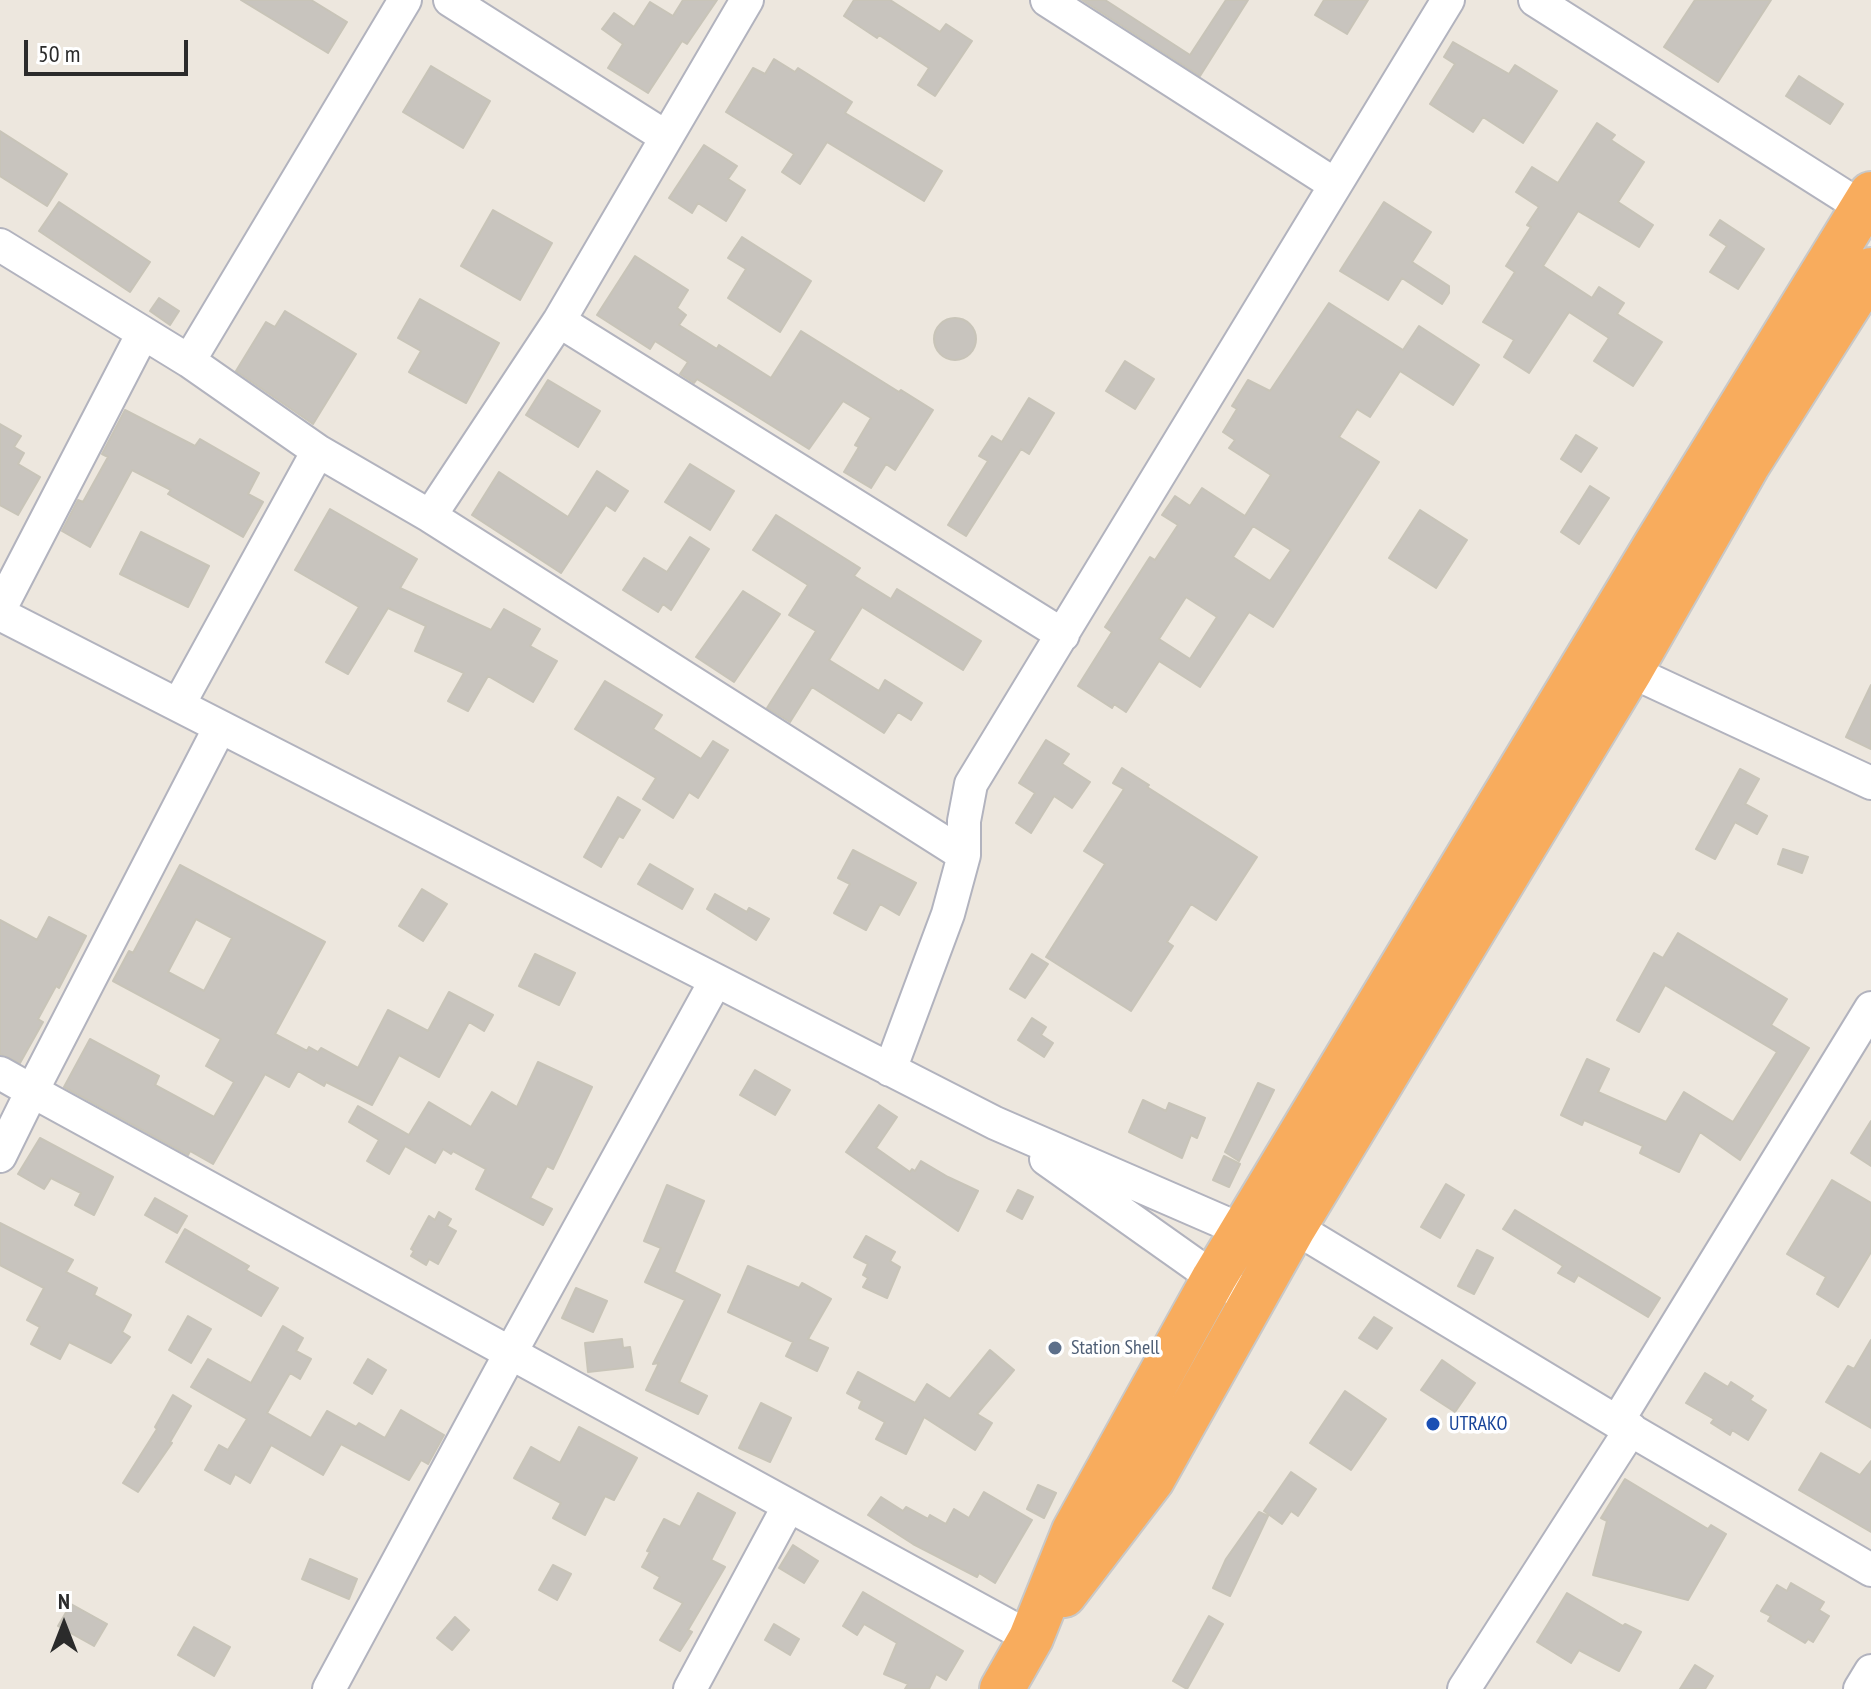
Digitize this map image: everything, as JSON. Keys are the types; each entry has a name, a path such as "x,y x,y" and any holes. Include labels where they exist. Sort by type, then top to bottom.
{"highway":[{"path":"1002,1689 1031,1638 1074,1531 1214,1278 1591,653 1868,205"},
{"path":"1031,1638 1152,1480 1288,1237 1630,671 1747,466 1871,270"}],"street":[{"path":"189,361 405,0"},
{"path":"450,0 666,137"},
{"path":"430,516 559,321 747,0"},
{"path":"1047,0 1334,184"},
{"path":"890,1070 948,914 964,855 964,821 971,784 1448,0"},
{"path":"1535,0 1868,205"},
{"path":"0,245 189,361 318,451 430,516 964,855"},
{"path":"559,321 1063,635"},
{"path":"143,333 0,612 179,704 219,729 995,1123 1243,1230 1288,1237 1624,1425 1871,1570"},
{"path":"179,704 318,451"},
{"path":"1591,653 1871,783"},
{"path":"0,1156 219,729"},
{"path":"329,1689 715,982"},
{"path":"1464,1689 1871,1008"},
{"path":"0,1073 1031,1638"},
{"path":"995,1123 1214,1278 1253,1299"},
{"path":"690,1689 788,1507"},
{"path":"1860,1689 1871,1671"}],"building":[{"path":"241,0 311,0 347,22 328,53"},
{"path":"683,0 717,0 687,44 682,41 648,93 608,68 623,44 602,29 614,13 634,27 650,2 673,16"},
{"path":"854,0 890,0 940,32 946,24 972,41 935,96 918,85 929,68 844,16"},
{"path":"1082,0 1105,0 1190,55 1226,0 1248,0 1200,76"},
{"path":"1324,0 1368,0 1347,34 1315,15"},
{"path":"1695,0 1771,0 1718,82 1664,47"},
{"path":"1453,42 1509,74 1515,65 1557,91 1523,143 1483,117 1473,132 1430,104 1455,64 1444,57"},
{"path":"774,59 795,72 798,68 852,102 845,113 942,171 924,201 827,142 800,184 782,172 794,154 726,112 753,68 765,74"},
{"path":"431,66 490,101 463,148 403,112"},
{"path":"1799,76 1843,104 1830,124 1786,96"},
{"path":"1597,123 1615,135 1611,140 1644,162 1618,202 1653,225 1639,247 1578,211 1543,266 1592,298 1599,287 1624,303 1617,314 1662,342 1633,386 1594,361 1609,338 1569,312 1529,373 1504,357 1514,340 1483,322 1515,272 1506,266 1531,227 1527,225 1539,207 1516,192 1532,167 1558,183"},
{"path":"0,131 67,174 47,206 0,176"},
{"path":"704,145 737,166 728,179 745,190 726,221 698,203 692,213 669,198"},
{"path":"59,202 150,262 130,292 39,231"},
{"path":"1384,202 1431,232 1412,262 1449,286 1449,293 1442,304 1402,278 1388,300 1340,271"},
{"path":"493,210 552,243 520,300 461,266"},
{"path":"1720,220 1764,249 1738,289 1710,272 1727,246 1710,235"},
{"path":"742,237 811,281 780,332 728,298 746,269 728,258"},
{"path":"635,256 688,290 677,308 686,315 679,325 717,349 719,345 771,378 801,331 933,410 895,470 886,464 871,488 844,472 871,418 843,401 809,449 697,379 694,383 680,374 688,362 655,341 650,349 597,315"},
{"path":"159,298 179,311 170,325 150,311"},
{"path":"420,299 499,343 466,403 409,372 421,351 398,338"},
{"path":"1329,303 1403,350 1419,326 1479,365 1453,405 1400,371 1370,417 1357,409 1339,437 1379,462 1273,627 1249,612 1200,687 1159,661 1126,712 1114,704 1112,708 1078,686 1112,632 1105,627 1150,557 1155,560 1178,525 1162,515 1175,496 1190,506 1202,488 1245,516 1271,475 1229,448 1235,440 1223,432 1237,409 1232,406 1248,380 1270,391","holes":["1253,526 1291,550 1270,581 1233,557","1186,597 1217,617 1190,659 1159,639"]},
{"path":"285,311 356,354 313,424 236,371 266,322 275,327"},
{"path":"955,318 970,324 976,339 970,354 955,360 940,354 934,339 940,324"},
{"path":"1125,361 1154,379 1135,409 1106,391"},
{"path":"548,380 600,411 578,447 526,415"},
{"path":"1029,398 1054,413 1029,454 1021,449 966,536 948,525 988,461 979,456 992,436 1002,442"},
{"path":"125,410 195,446 200,439 259,473 248,494 263,502 243,537 168,494 171,490 132,470 90,547 62,531 78,500 83,502 108,457 102,454"},
{"path":"0,424 21,436 14,447 24,453 18,464 40,477 18,515 0,505"},
{"path":"1576,435 1597,448 1581,472 1561,459"},
{"path":"690,464 734,491 710,530 665,502"},
{"path":"597,471 628,491 615,511 606,505 561,573 472,515 499,472 568,517"},
{"path":"1590,486 1609,498 1579,544 1561,532"},
{"path":"330,509 417,559 400,588 491,630 504,609 540,629 530,646 557,661 533,702 488,676 468,711 448,701 464,673 415,651 426,626 388,608 348,674 326,662 359,607 295,570"},
{"path":"1420,510 1467,540 1436,588 1389,558"},
{"path":"776,515 860,568 854,576 891,599 897,589 981,641 963,670 862,607 829,660 879,691 885,680 922,703 911,720 898,712 884,733 812,687 790,722 767,708 816,631 789,615 808,585 753,550"},
{"path":"141,532 209,566 188,607 120,574"},
{"path":"690,537 709,549 671,610 663,604 658,612 623,590 644,558 667,572"},
{"path":"743,591 780,614 734,682 696,657"},
{"path":"605,681 662,715 653,729 701,759 713,741 728,750 698,798 689,792 673,818 643,799 656,778 575,729"},
{"path":"1871,685 1871,749 1846,737"},
{"path":"1046,740 1069,754 1062,764 1090,782 1072,808 1054,796 1031,833 1016,823 1035,793 1019,783"},
{"path":"1122,768 1257,857 1216,920 1191,904 1167,942 1173,946 1131,1011 1046,957 1105,864 1084,851 1124,789 1113,783"},
{"path":"1740,769 1759,779 1745,804 1767,816 1757,834 1735,822 1715,859 1696,849"},
{"path":"618,797 640,810 623,838 619,836 601,867 584,857"},
{"path":"1783,849 1808,857 1802,873 1778,864"},
{"path":"853,850 916,883 899,915 880,904 866,930 834,913 850,884 838,878"},
{"path":"650,864 693,889 682,909 638,884"},
{"path":"180,865 325,942 275,1034 307,1051 309,1047 318,1052 321,1048 358,1068 388,1010 428,1031 449,992 493,1015 484,1031 469,1022 439,1077 399,1055 372,1105 326,1082 324,1086 298,1071 289,1087 265,1074 213,1164 190,1151 188,1155 64,1087 90,1039 159,1076 155,1085 214,1117 234,1082 206,1066 221,1039 113,981 129,951 133,953","holes":["196,919 232,938 204,991 168,972"]},
{"path":"422,889 447,904 423,941 399,926"},
{"path":"715,894 747,912 749,908 769,919 756,940 707,909"},
{"path":"49,917 86,936 59,988 56,986 38,1019 43,1022 20,1063 0,1054 0,920 37,940"},
{"path":"1678,933 1787,999 1771,1025 1809,1048 1740,1160 1700,1132 1679,1172 1640,1153 1643,1146 1584,1120 1582,1125 1561,1115 1587,1059 1609,1069 1598,1092 1666,1122 1684,1092 1733,1122 1777,1052 1665,985 1639,1032 1617,1020 1654,953 1663,958"},
{"path":"535,954 575,973 559,1005 519,986"},
{"path":"1032,954 1048,964 1025,998 1010,989"},
{"path":"1032,1018 1046,1027 1041,1035 1053,1043 1044,1057 1018,1040"},
{"path":"538,1062 592,1087 553,1169 547,1166 530,1198 552,1209 543,1225 476,1189 486,1169 453,1151 451,1154 443,1149 435,1163 405,1146 389,1174 367,1161 379,1140 349,1122 358,1106 409,1135 429,1102 471,1127 492,1092 517,1107"},
{"path":"755,1070 790,1090 775,1115 740,1095"},
{"path":"1258,1083 1274,1090 1239,1161 1225,1152"},
{"path":"1143,1100 1166,1111 1169,1103 1205,1118 1197,1138 1191,1135 1182,1158 1129,1132"},
{"path":"879,1105 897,1117 876,1148 910,1172 912,1169 915,1171 921,1161 978,1191 958,1231 846,1152"},
{"path":"1871,1121 1871,1166 1851,1153"},
{"path":"40,1138 113,1177 94,1215 75,1205 81,1193 51,1178 44,1189 18,1174"},
{"path":"1224,1156 1240,1164 1229,1187 1213,1180"},
{"path":"1832,1180 1871,1203 1871,1252 1838,1307 1817,1294 1826,1277 1787,1254"},
{"path":"1446,1184 1464,1195 1440,1238 1421,1227"},
{"path":"667,1185 704,1201 674,1272 720,1295 679,1382 707,1396 698,1414 646,1390 659,1363 653,1364 685,1300 645,1282 661,1248 644,1241"},
{"path":"1018,1190 1033,1197 1022,1219 1007,1211"},
{"path":"155,1198 187,1216 177,1233 145,1215"},
{"path":"1515,1210 1660,1298 1648,1317 1578,1275 1574,1282 1558,1273 1563,1266 1503,1229"},
{"path":"439,1212 451,1219 447,1226 456,1231 438,1264 429,1259 426,1265 411,1256 414,1251 411,1249 429,1216 435,1220"},
{"path":"0,1223 73,1260 66,1272 97,1288 94,1295 131,1315 122,1332 130,1337 111,1363 69,1342 60,1359 31,1344 40,1327 27,1320 44,1288 0,1265"},
{"path":"185,1229 249,1266 246,1270 278,1288 261,1316 166,1262"},
{"path":"866,1236 895,1252 890,1261 900,1267 887,1298 863,1287 868,1278 863,1275 868,1264 854,1257"},
{"path":"1477,1250 1493,1258 1474,1294 1458,1286"},
{"path":"748,1266 799,1288 802,1283 831,1299 808,1339 828,1348 817,1371 786,1356 793,1342 728,1312"},
{"path":"576,1288 607,1301 593,1332 562,1318"},
{"path":"188,1316 211,1329 191,1363 169,1350"},
{"path":"1374,1317 1392,1328 1377,1349 1359,1338"},
{"path":"283,1326 303,1338 296,1351 311,1359 300,1379 290,1373 267,1413 311,1438 327,1411 356,1427 359,1423 385,1438 401,1410 444,1435 428,1464 421,1460 409,1480 341,1444 323,1475 271,1445 250,1483 235,1474 230,1484 205,1470 219,1445 228,1450 247,1419 191,1387 208,1359 251,1383"},
{"path":"622,1339 623,1348 630,1347 633,1367 588,1372 585,1343"},
{"path":"1871,1340 1871,1428 1826,1402 1848,1366 1854,1369"},
{"path":"990,1350 1014,1370 977,1414 992,1423 975,1450 924,1417 906,1454 876,1439 885,1422 859,1408 862,1401 847,1393 858,1372 915,1403 927,1384 950,1399"},
{"path":"368,1359 386,1370 372,1394 354,1383"},
{"path":"1442,1360 1475,1383 1455,1412 1421,1390"},
{"path":"1705,1373 1728,1387 1731,1382 1753,1396 1750,1400 1766,1410 1748,1440 1732,1430 1730,1435 1711,1423 1714,1419 1686,1403"},
{"path":"1345,1391 1386,1419 1351,1470 1310,1443"},
{"path":"173,1395 191,1406 172,1443 138,1492 123,1483 157,1429 155,1427"},
{"path":"761,1403 791,1418 770,1462 739,1448"},
{"path":"579,1427 637,1458 614,1500 605,1496 585,1535 553,1518 561,1503 514,1478 531,1447 560,1463"},
{"path":"1821,1453 1860,1475 1871,1461 1871,1532 1799,1490"},
{"path":"1291,1472 1316,1489 1298,1516 1291,1511 1282,1524 1264,1511"},
{"path":"1625,1479 1708,1529 1711,1525 1726,1534 1688,1600 1593,1575 1607,1521 1601,1518"},
{"path":"1038,1485 1056,1493 1044,1518 1027,1509"},
{"path":"984,1492 1032,1520 995,1583 913,1544 868,1515 881,1497 903,1511 906,1507 928,1519 930,1515 946,1524 954,1509 969,1518"},
{"path":"698,1493 735,1513 711,1560 725,1567 688,1630 692,1632 680,1651 660,1640 683,1603 654,1588 660,1577 642,1567 664,1519 680,1527"},
{"path":"1259,1512 1268,1516 1230,1596 1213,1588 1226,1559"},
{"path":"793,1545 818,1561 804,1583 779,1568"},
{"path":"310,1559 357,1579 349,1599 302,1579"},
{"path":"553,1565 571,1574 557,1600 539,1590"},
{"path":"1791,1583 1824,1602 1819,1610 1829,1616 1813,1642 1808,1639 1805,1643 1768,1621 1771,1616 1761,1611 1777,1585 1787,1591"},
{"path":"863,1592 963,1651 946,1680 936,1674 929,1689 905,1689 908,1684 884,1674 897,1643 864,1624 857,1635 843,1626"},
{"path":"1567,1593 1623,1626 1625,1624 1641,1632 1619,1671 1579,1650 1571,1663 1537,1642"},
{"path":"71,1604 107,1624 94,1646 58,1626"},
{"path":"1209,1616 1223,1624 1187,1689 1173,1681"},
{"path":"455,1617 469,1630 452,1650 437,1638"},
{"path":"774,1624 799,1639 790,1655 765,1640"},
{"path":"194,1627 230,1647 214,1676 178,1655"},
{"path":"1695,1665 1713,1676 1705,1689 1680,1689"}],"place":[{"name":"Station Shell","path":"1055,1348"},
{"name":"UTRAKO","path":"1433,1424"}]}
